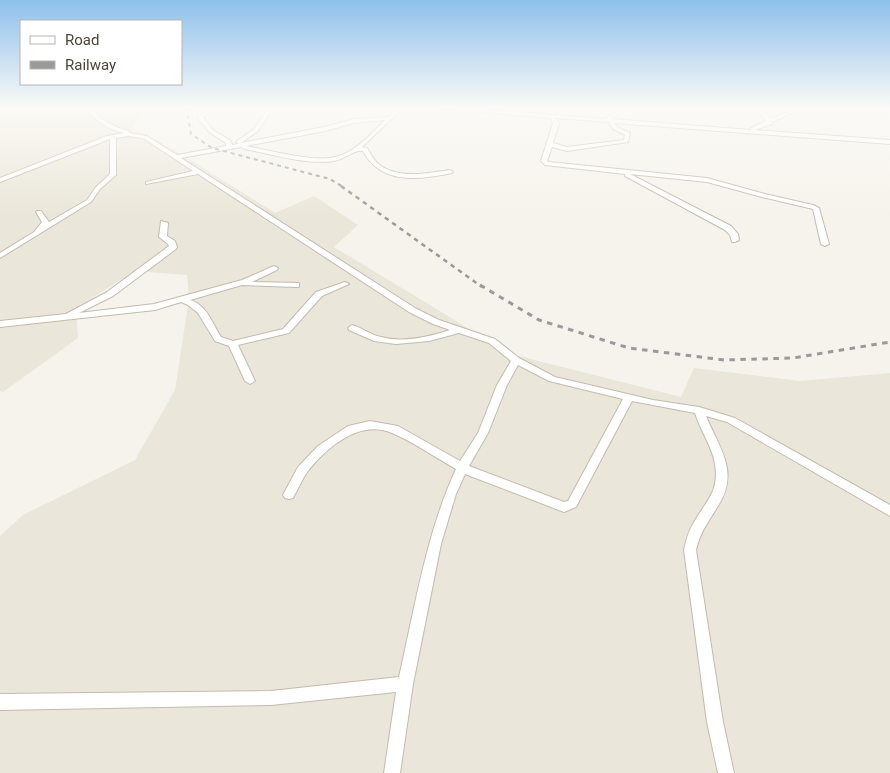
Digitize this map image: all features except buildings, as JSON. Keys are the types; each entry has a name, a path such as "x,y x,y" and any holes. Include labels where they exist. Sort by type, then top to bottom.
{"street":[{"path":"0,180 90,143"},
{"path":"0,256 89,202 98,188 113,175 112,143"},
{"path":"155,143 412,310 459,330 492,341 516,360 552,379 629,398 699,410 731,420 890,512"},
{"path":"231,146 237,143"},
{"path":"177,156 247,143"},
{"path":"231,146 330,160 343,157 362,143"},
{"path":"610,143 566,149 549,144 544,161 547,164 624,173 707,180 814,207 816,208 825,244"},
{"path":"356,148 365,149 369,160 377,167 393,173 416,176 450,172"},
{"path":"148,182 198,172"},
{"path":"624,173 728,228 734,234 735,240"},
{"path":"0,251 28,238 43,226 45,218 39,212"},
{"path":"64,316 110,294 173,247 172,243 163,237 164,223"},
{"path":"0,324 64,316 125,312 183,301 257,278 274,268"},
{"path":"236,284 296,285"},
{"path":"183,301 198,305 218,339 233,344 286,331 319,294 345,284"},
{"path":"352,328 377,339 395,340 434,338 459,330"},
{"path":"233,344 250,381"},
{"path":"392,773 405,684 435,544 450,494 462,467 483,433 502,384 516,360"},
{"path":"289,495 310,459 322,449 360,426 370,425 394,429 462,467 564,507 572,504 629,398"},
{"path":"699,410 720,461 722,492 691,536 690,550 715,722 726,773"},
{"path":"0,702 272,698 405,684"}],"shaded area":[{"path":"0,143 161,143 275,213 314,196 358,225 334,247 511,354 681,397 694,368 800,381 890,373 890,773 0,773 0,536 23,515 135,460 175,390 189,299 187,275 135,271 76,308 78,338 3,392 0,391"}],"railway":[{"path":"205,143 212,148 330,179 343,187"},
{"path":"341,186 482,287"},
{"path":"480,285 539,320 629,348 724,360 793,358 890,342"}]}
